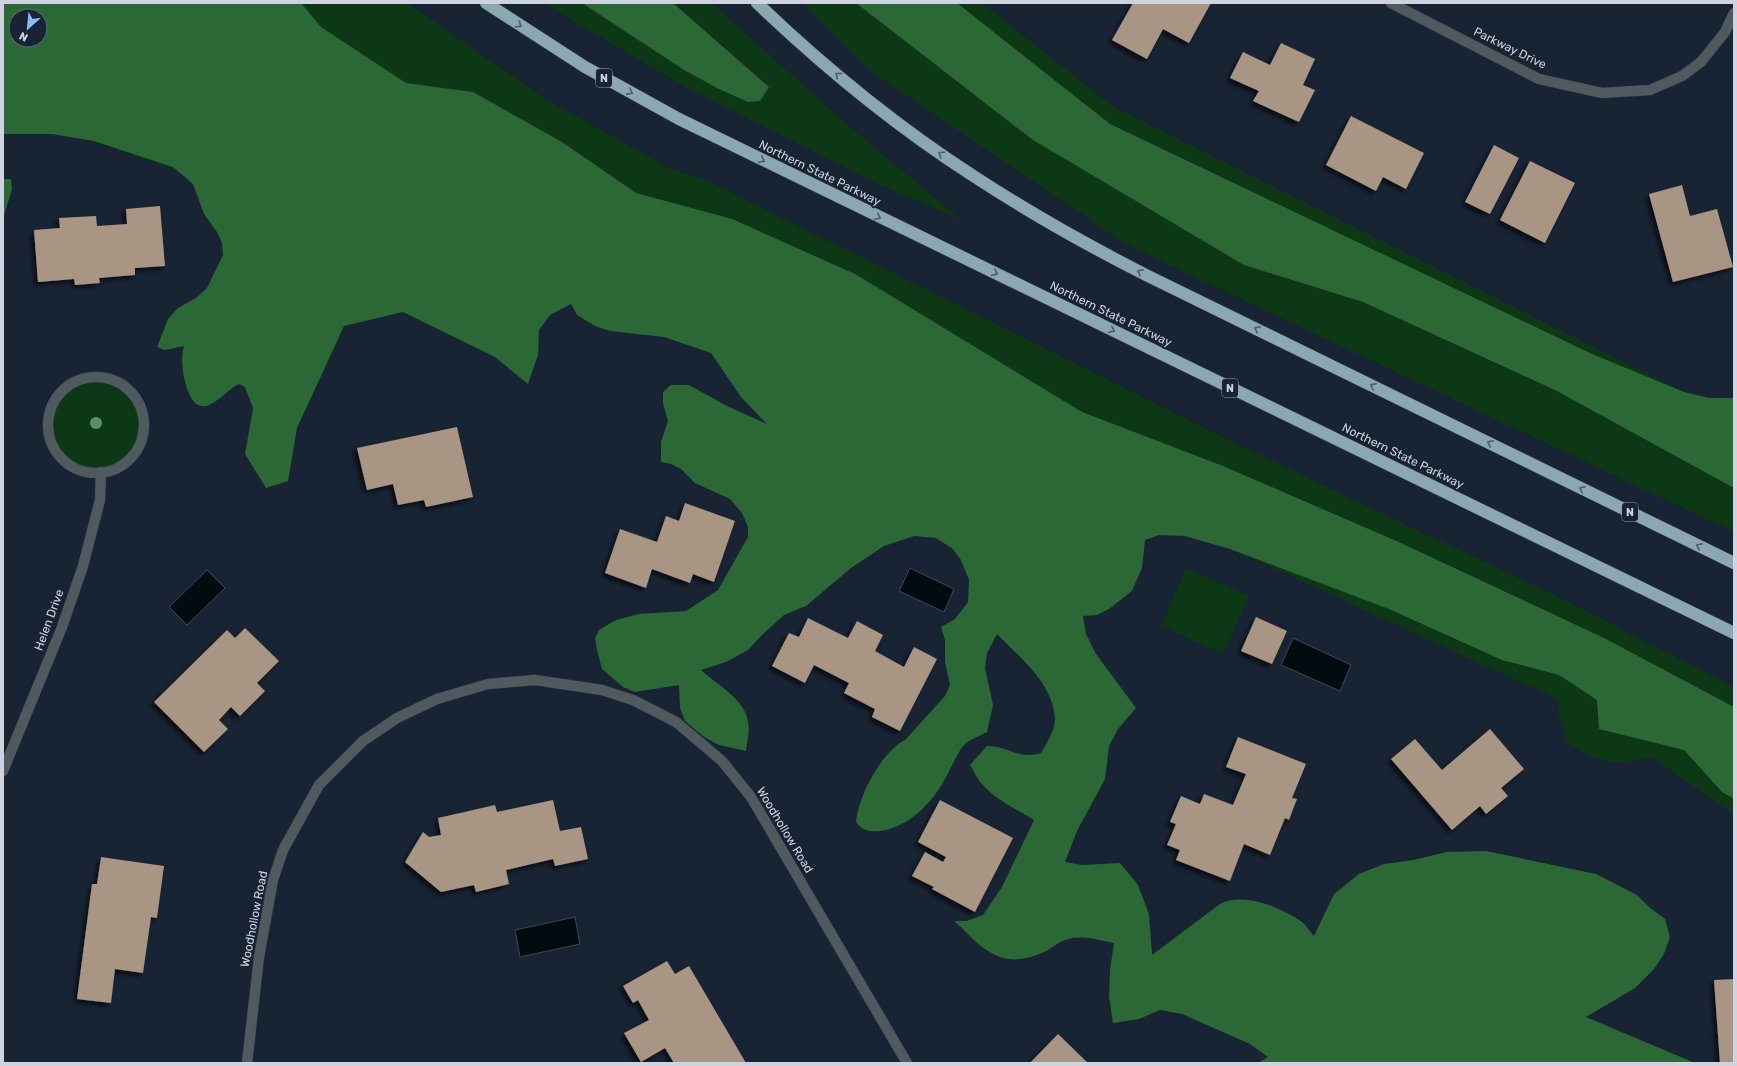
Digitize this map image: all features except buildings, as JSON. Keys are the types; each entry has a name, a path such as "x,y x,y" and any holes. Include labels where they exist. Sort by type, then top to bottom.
{"highway":[{"name":"Northern State Parkway","path":"486,3 585,67 679,119 1734,633"},
{"name":"N","path":"757,3 825,65 875,106 973,177 1070,235 1146,275 1734,563"}],"street":[{"name":"Parkway Drive","path":"1392,3 1539,79 1602,94 1650,90 1682,76 1701,62 1725,32 1734,14"},
{"path":"98,376 114,380 127,388 138,400 143,415 144,431 139,446 130,459 117,468 101,472 85,472 70,466 59,456 51,442 48,426 50,410 54,401 68,385 82,378 98,376"},
{"name":"Helen Drive","path":"3,771 62,627 83,566 94,529 100,500 101,472"},
{"name":"Woodhollow Road","path":"247,1063 259,957 273,880 283,850 319,785 363,741 403,715 437,699 488,684 535,680 602,690 633,700 676,722 722,761 751,797 907,1063"}],"green space":[{"path":"3,3 407,3 547,100 671,169 704,179 1276,463 1567,601 1734,687 1734,815 1653,758 1613,763 1592,757 1567,743 1559,718 1559,700 1104,490 571,304 3,111"},
{"path":"3,3 301,3 321,27 406,83 473,92 562,142 636,193 732,219 855,274 1082,412 1223,466 1401,543 1604,638 1734,707 1734,799 1722,792 1684,750 1599,729 1597,700 1559,675 1502,660 1389,609 1230,549 1185,536 1159,535 1145,540 1142,568 1132,591 1109,609 1097,615 1083,616 1086,634 1096,654 1136,708 1118,729 1109,746 1105,779 1077,831 1065,862 1082,865 1120,863 1138,885 1149,914 1152,955 1220,904 1229,901 1250,900 1281,910 1301,921 1314,936 1334,894 1359,874 1384,864 1413,860 1447,852 1486,851 1596,874 1637,895 1649,907 1665,919 1670,937 1664,954 1654,969 1635,988 1586,1017 1695,1063 1258,1063 1268,1057 1250,1044 1182,1014 1160,1010 1139,1019 1113,1023 1109,996 1110,970 1114,943 1090,938 1071,938 1062,941 1047,951 1037,955 1023,959 1009,959 995,955 983,948 954,921 967,921 983,915 1002,887 1034,820 1006,804 988,790 979,780 970,765 987,746 1026,755 1041,753 1054,728 1055,723 1053,706 1042,683 1025,662 997,634 987,653 985,668 993,705 987,732 963,746 940,788 927,805 910,819 890,829 880,831 869,831 861,827 856,822 862,799 880,764 897,745 906,739 945,696 950,685 945,662 945,640 941,627 955,619 968,602 969,580 961,560 953,549 936,538 914,536 884,546 851,568 806,606 784,615 748,650 726,662 701,670 736,700 746,714 749,725 746,751 719,745 704,737 685,721 680,708 679,685 635,692 623,687 602,669 595,638 599,630 616,620 639,614 686,611 718,590 748,537 748,527 742,513 730,499 695,483 681,469 671,464 661,462 661,442 668,421 663,403 663,392 671,385 689,385 727,406 767,424 741,397 711,353 664,337 610,331 595,326 577,315 571,304 550,315 539,330 538,355 528,384 495,357 403,312 344,326 297,428 288,481 266,488 245,454 253,408 245,387 239,384 213,403 202,406 191,398 185,382 182,359 184,346 165,350 157,347 168,319 178,308 196,298 207,288 223,255 222,243 217,232 204,214 193,184 173,167 94,141 52,134 3,134"},
{"path":"545,3 712,3 844,122 960,219 878,184 685,87"},
{"path":"582,3 673,3 769,87 760,101 748,102 719,89 684,70"},
{"path":"803,3 982,3 1112,106 1734,417 1734,532 1127,245 872,72"},
{"path":"856,3 957,3 1110,124 1592,354 1684,392 1709,398 1734,398 1734,488 1555,390 1363,302 1244,265 1033,140"},
{"path":"3,179 11,179 12,189 3,219"},
{"path":"96,377 114,381 123,385 130,391 136,398 140,407 144,425 140,443 136,452 130,459 123,465 114,469 96,473 78,469 69,465 62,459 56,452 52,443 48,425 52,407 56,398 62,391 69,385 78,381"},
{"path":"1186,568 1249,596 1223,654 1161,626"}],"shaded area":[{"path":"910,568 954,589 944,612 899,591"},
{"path":"207,570 225,588 187,625 169,607"},
{"path":"1293,638 1351,665 1340,691 1281,665"},
{"path":"575,917 580,944 520,957 515,930"}]}
